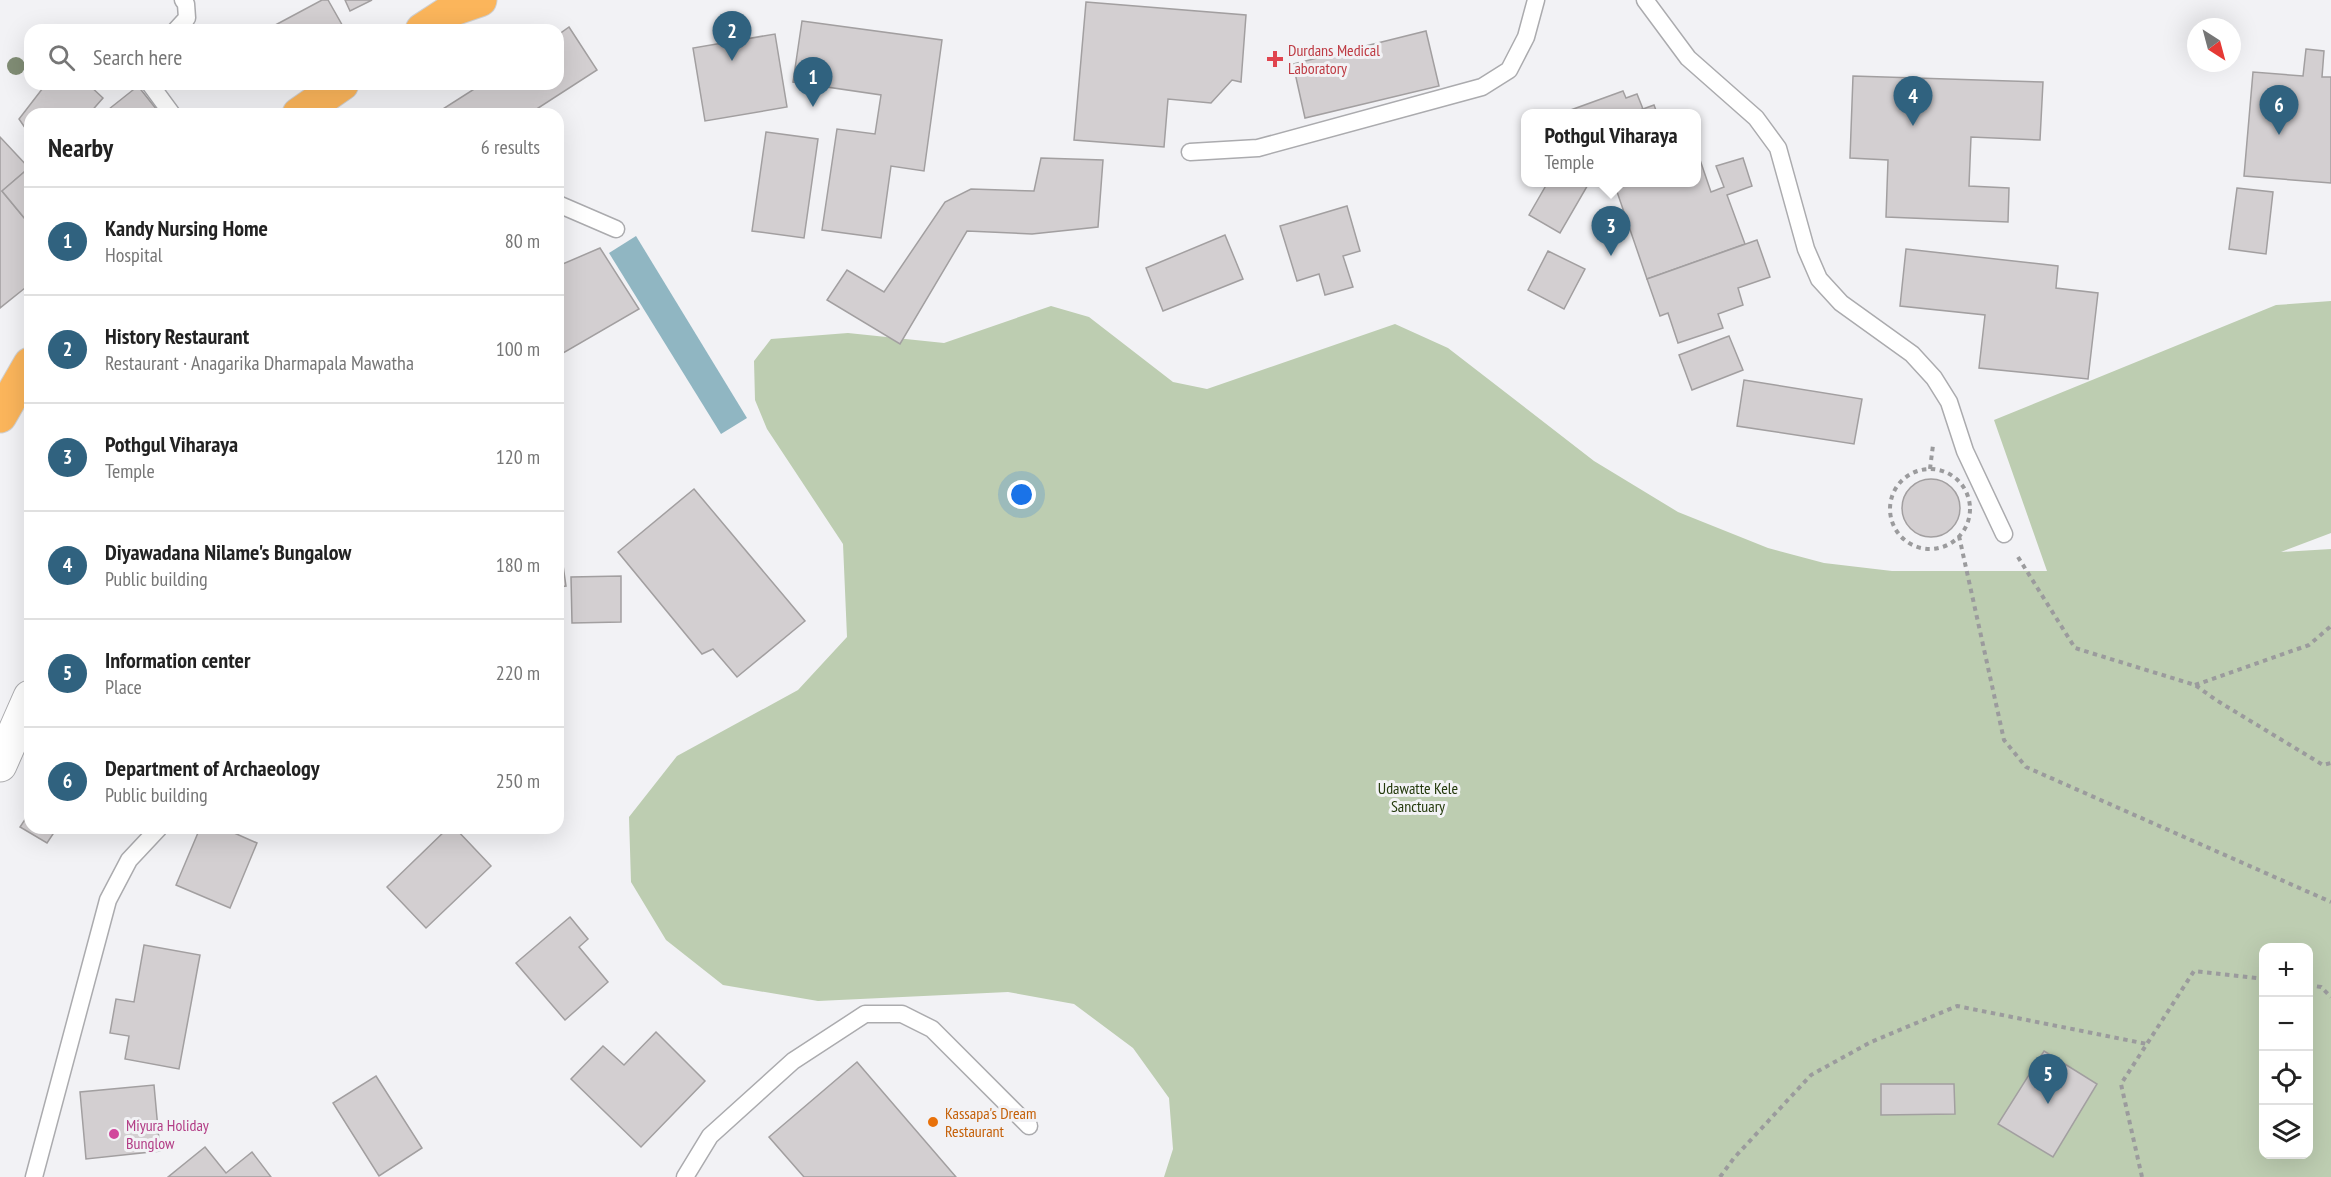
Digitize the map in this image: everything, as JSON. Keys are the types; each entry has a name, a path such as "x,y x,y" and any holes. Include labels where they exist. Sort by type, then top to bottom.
{"highway":[{"path":"431,24 454,9 480,0"},
{"path":"308,108 333,90"},
{"path":"0,416 24,374"}],"street":[{"path":"0,765 24,711"}],"lane":[{"path":"182,24 187,18 186,4 183,0"},
{"path":"1190,152 1258,148 1482,87 1509,70 1526,37 1536,0"},
{"path":"1645,0 1688,58 1756,118 1778,148 1806,249 1819,279 1841,303 1912,354 1934,378 1949,402 1965,451 2004,534"},
{"path":"154,90 168,108"},
{"path":"564,207 616,229"},
{"path":"34,1177 108,900 129,860 153,834"},
{"path":"685,1177 710,1136 793,1060 865,1014 902,1014 932,1029 1029,1126"}],"path":[{"path":"1930,435 1933,446 1930,469"},
{"path":"1930,469 1944,471 1955,478 1966,494 1970,513 1967,525 1959,536 1949,544 1937,549 1923,549 1911,545 1900,537 1892,526 1889,513 1896,487 1905,477 1917,471 1930,469"},
{"path":"2004,534 2075,648 2195,685 2324,765 2331,763"},
{"path":"1959,536 2004,740 2026,767 2331,902"},
{"path":"2195,685 2309,645 2331,626"},
{"path":"2142,1177 2121,1084 2194,971 2259,979"},
{"path":"2313,986 2321,987 2331,997"},
{"path":"1720,1177 1734,1158 1811,1075 1871,1042 1957,1006 2147,1044"}],"green space":[{"name":"Udawatte Kele Sanctuary","path":"2331,301 2331,533 2281,552 2331,549 2331,1177 1164,1177 1173,1149 1169,1098 1133,1048 1074,1004 1008,992 818,1001 723,985 666,940 631,882 629,817 677,756 798,690 847,637 843,544 767,429 755,400 754,361 771,339 848,333 944,343 1051,306 1089,317 1173,382 1207,389 1395,324 1448,348 1594,461 1678,512 1768,548 1824,563 1892,571 2047,571 1994,420 2276,305"}],"water":[{"path":"636,236 747,418 721,434 609,253"}],"building":[{"path":"322,0 328,0 342,24 277,24"},
{"path":"345,0 372,0 350,11"},
{"path":"1086,2 1246,15 1241,82 1232,80 1211,103 1168,99 1164,147 1074,140"},
{"path":"802,21 942,40 924,171 891,166 881,238 822,230 837,129 875,134 881,95 793,82"},
{"path":"569,27 597,70 538,108 444,108 473,90 564,90 564,31"},
{"path":"1426,31 1439,86 1305,118 1293,64"},
{"path":"775,34 787,107 705,121 693,48"},
{"path":"2306,49 2324,51 2322,77 2331,77 2331,183 2244,176 2253,72 2303,76"},
{"path":"1853,76 2043,82 2040,140 1971,137 1969,186 2009,188 2008,222 1886,217 1888,160 1850,158"},
{"path":"41,90 94,90 103,98 94,108 27,108"},
{"path":"133,90 141,90 155,108 110,108"},
{"path":"1623,91 1626,98 1637,94 1643,109 1574,109"},
{"path":"1654,105 1656,109 1643,109"},
{"path":"24,113 24,126 19,119"},
{"path":"766,132 818,139 804,238 752,231"},
{"path":"0,137 24,163 24,172 2,191 24,218 24,289 0,308"},
{"path":"1041,158 1103,160 1098,227 1032,234 967,231 900,344 827,300 847,270 884,292 945,202 971,189 1034,191"},
{"path":"1743,158 1752,186 1727,195 1745,244 1647,279 1615,187 1701,187 1701,163 1711,192 1724,187 1716,166"},
{"path":"24,172 24,218 2,191"},
{"path":"1545,187 1587,187 1560,233 1529,215"},
{"path":"2237,188 2273,192 2266,254 2229,249"},
{"path":"1347,206 1360,251 1343,256 1353,287 1325,295 1319,274 1297,281 1280,226"},
{"path":"1225,235 1243,279 1163,311 1146,268"},
{"path":"1757,240 1770,277 1738,288 1743,305 1718,314 1723,328 1678,343 1668,313 1660,316 1647,279"},
{"path":"600,248 639,309 564,353 564,263"},
{"path":"1906,249 2058,266 2056,288 2098,293 2088,379 1979,368 1985,315 1900,306"},
{"path":"1548,251 1585,269 1564,309 1528,290"},
{"path":"1729,336 1743,370 1692,390 1679,355"},
{"path":"1744,380 1862,399 1854,444 1737,426"},
{"path":"1931,479 1942,481 1955,492 1960,508 1958,519 1947,532 1931,537 1920,535 1907,524 1902,508 1904,497 1915,484"},
{"path":"694,489 805,621 737,677 713,649 702,654 618,552"},
{"path":"621,576 621,622 572,623 571,577"},
{"path":"32,834 53,834 47,843"},
{"path":"197,834 237,834 257,843 230,908 176,885"},
{"path":"442,834 461,834 491,866 426,928 387,887"},
{"path":"570,917 588,939 579,947 608,982 565,1020 516,963"},
{"path":"144,945 200,955 179,1069 125,1059 129,1036 110,1033 116,999 134,1002"},
{"path":"656,1032 705,1081 641,1147 571,1079 603,1046 624,1065"},
{"path":"2044,1051 2097,1084 2053,1157 1998,1124"},
{"path":"857,1062 956,1177 804,1177 769,1137"},
{"path":"376,1076 422,1148 379,1176 333,1103"},
{"path":"1881,1084 1954,1084 1955,1114 1881,1115"},
{"path":"154,1085 160,1151 86,1159 80,1092"},
{"path":"205,1147 226,1173 252,1152 271,1177 168,1177"}],"place":[{"name":"Durdans Medical Laboratory","path":"1275,59"},
{"name":"History Restaurant","path":"732,61"},
{"name":"Kandy Nursing Home","path":"813,107"},
{"name":"Diyawadana Nilame's Bungalow","path":"1913,126"},
{"name":"Department of Archaeology","path":"2279,135"},
{"name":"Pothgul Viharaya","path":"1611,256"},
{"name":"Information center","path":"2048,1104"},
{"name":"Kassapa's Dream Restaurant","path":"933,1122"},
{"name":"Miyura Holiday Bunglow","path":"114,1134"}]}
